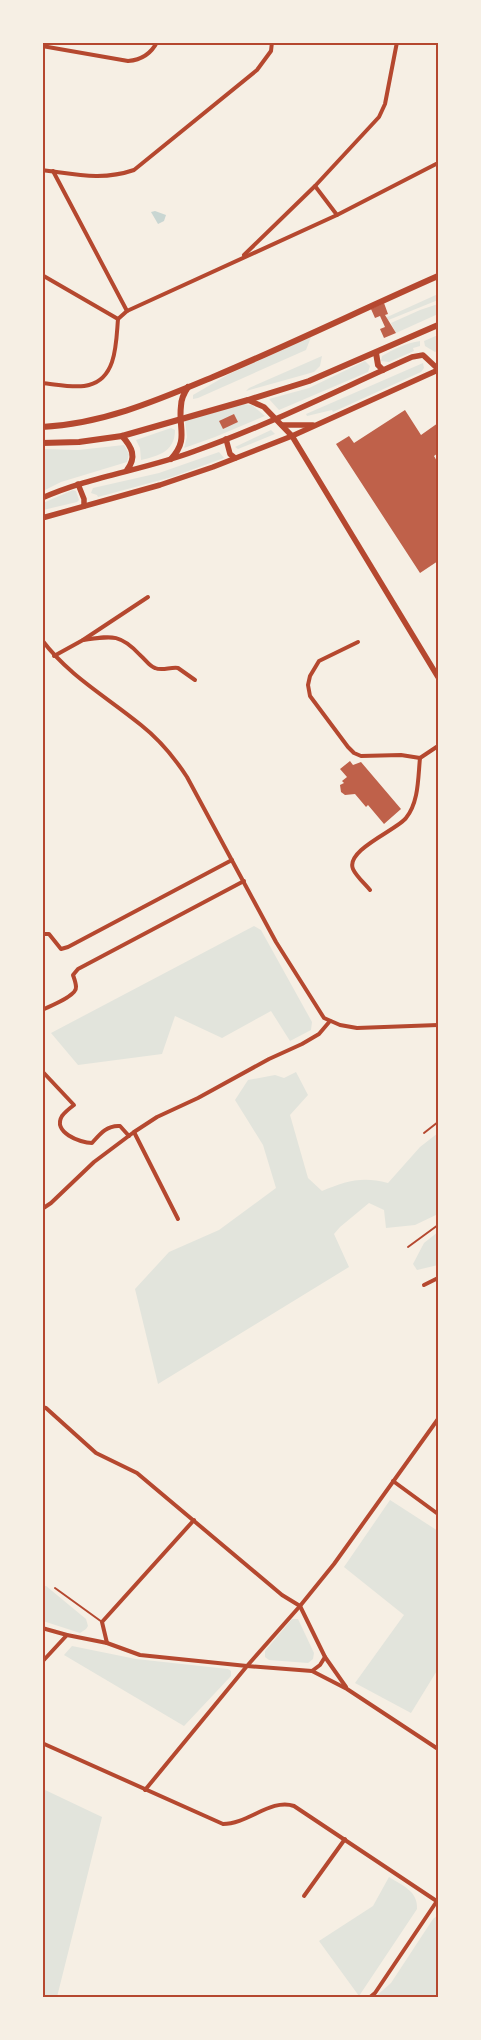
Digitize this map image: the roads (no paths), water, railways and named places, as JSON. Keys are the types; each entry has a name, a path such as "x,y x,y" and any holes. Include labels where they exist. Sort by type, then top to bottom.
{"main road":[{"path":"42,427 88,421 133,409 294,343 438,276"},
{"path":"42,444 79,442 122,436 248,400 308,381 438,326"},
{"path":"376,353 378,364 383,370"},
{"path":"42,498 78,484 171,459 226,439 276,419 412,357 423,355 438,369 315,426 235,458 160,485 42,518"},
{"path":"171,459 178,452 182,438 181,404 188,387"},
{"path":"248,400 264,407 292,436 438,677"},
{"path":"281,424 315,426"},
{"path":"122,436 132,448 132,463 127,470"},
{"path":"226,439 230,454 235,458"},
{"path":"78,484 84,499 84,506"}],"street":[{"path":"42,46 128,61 142,58 154,48 156,42"},
{"path":"42,170 104,177 118,176 134,170 257,70 271,52 272,42"},
{"path":"244,256 315,186 379,117 385,104 397,42"},
{"path":"42,384 90,385 109,371 116,348 118,319 127,311 337,215 438,163"},
{"path":"53,171 127,311"},
{"path":"315,186 337,215"},
{"path":"42,275 118,319"},
{"path":"54,656 83,640 148,597"},
{"path":"83,640 105,637 118,638 129,643 157,669 178,668 195,680"},
{"path":"42,640 54,656 99,694 142,725 170,752 187,777 276,942 320,1013 330,1021 357,1028 438,1025"},
{"path":"358,642 319,661 310,676 308,686 310,696 348,747 362,756 401,754 420,758 438,746"},
{"path":"370,890 353,868 352,862 358,852 406,819 413,807 420,758"},
{"path":"42,934 48,934 62,949 68,947 232,860"},
{"path":"42,1010 71,996 76,991 77,988 73,974 78,969 244,882"},
{"path":"42,1209 51,1203 94,1162 134,1132 157,1117 302,1044 319,1034 330,1021"},
{"path":"42,1071 74,1105 62,1115 60,1122 61,1128 67,1134 83,1143 92,1143 100,1133 112,1125 120,1126 129,1136"},
{"path":"134,1132 178,1218"},
{"path":"424,1286 438,1278"},
{"path":"42,1407 46,1408 96,1453 137,1472 282,1595 300,1606 325,1657 348,1689"},
{"path":"145,1790 334,1564 438,1419"},
{"path":"393,1481 438,1514"},
{"path":"107,1643 102,1622 194,1520"},
{"path":"42,1628 107,1643 140,1655 312,1671 348,1689 438,1749"},
{"path":"42,1662 67,1635"},
{"path":"312,1671 320,1665 325,1657"},
{"path":"42,1743 223,1824 235,1823 279,1805 288,1804 294,1806 438,1902 376,1993 369,1998"},
{"path":"304,1896 345,1839"}],"lane":[{"path":"424,1133 438,1122"},
{"path":"408,1247 438,1225"},
{"path":"55,1588 102,1622"}]}
